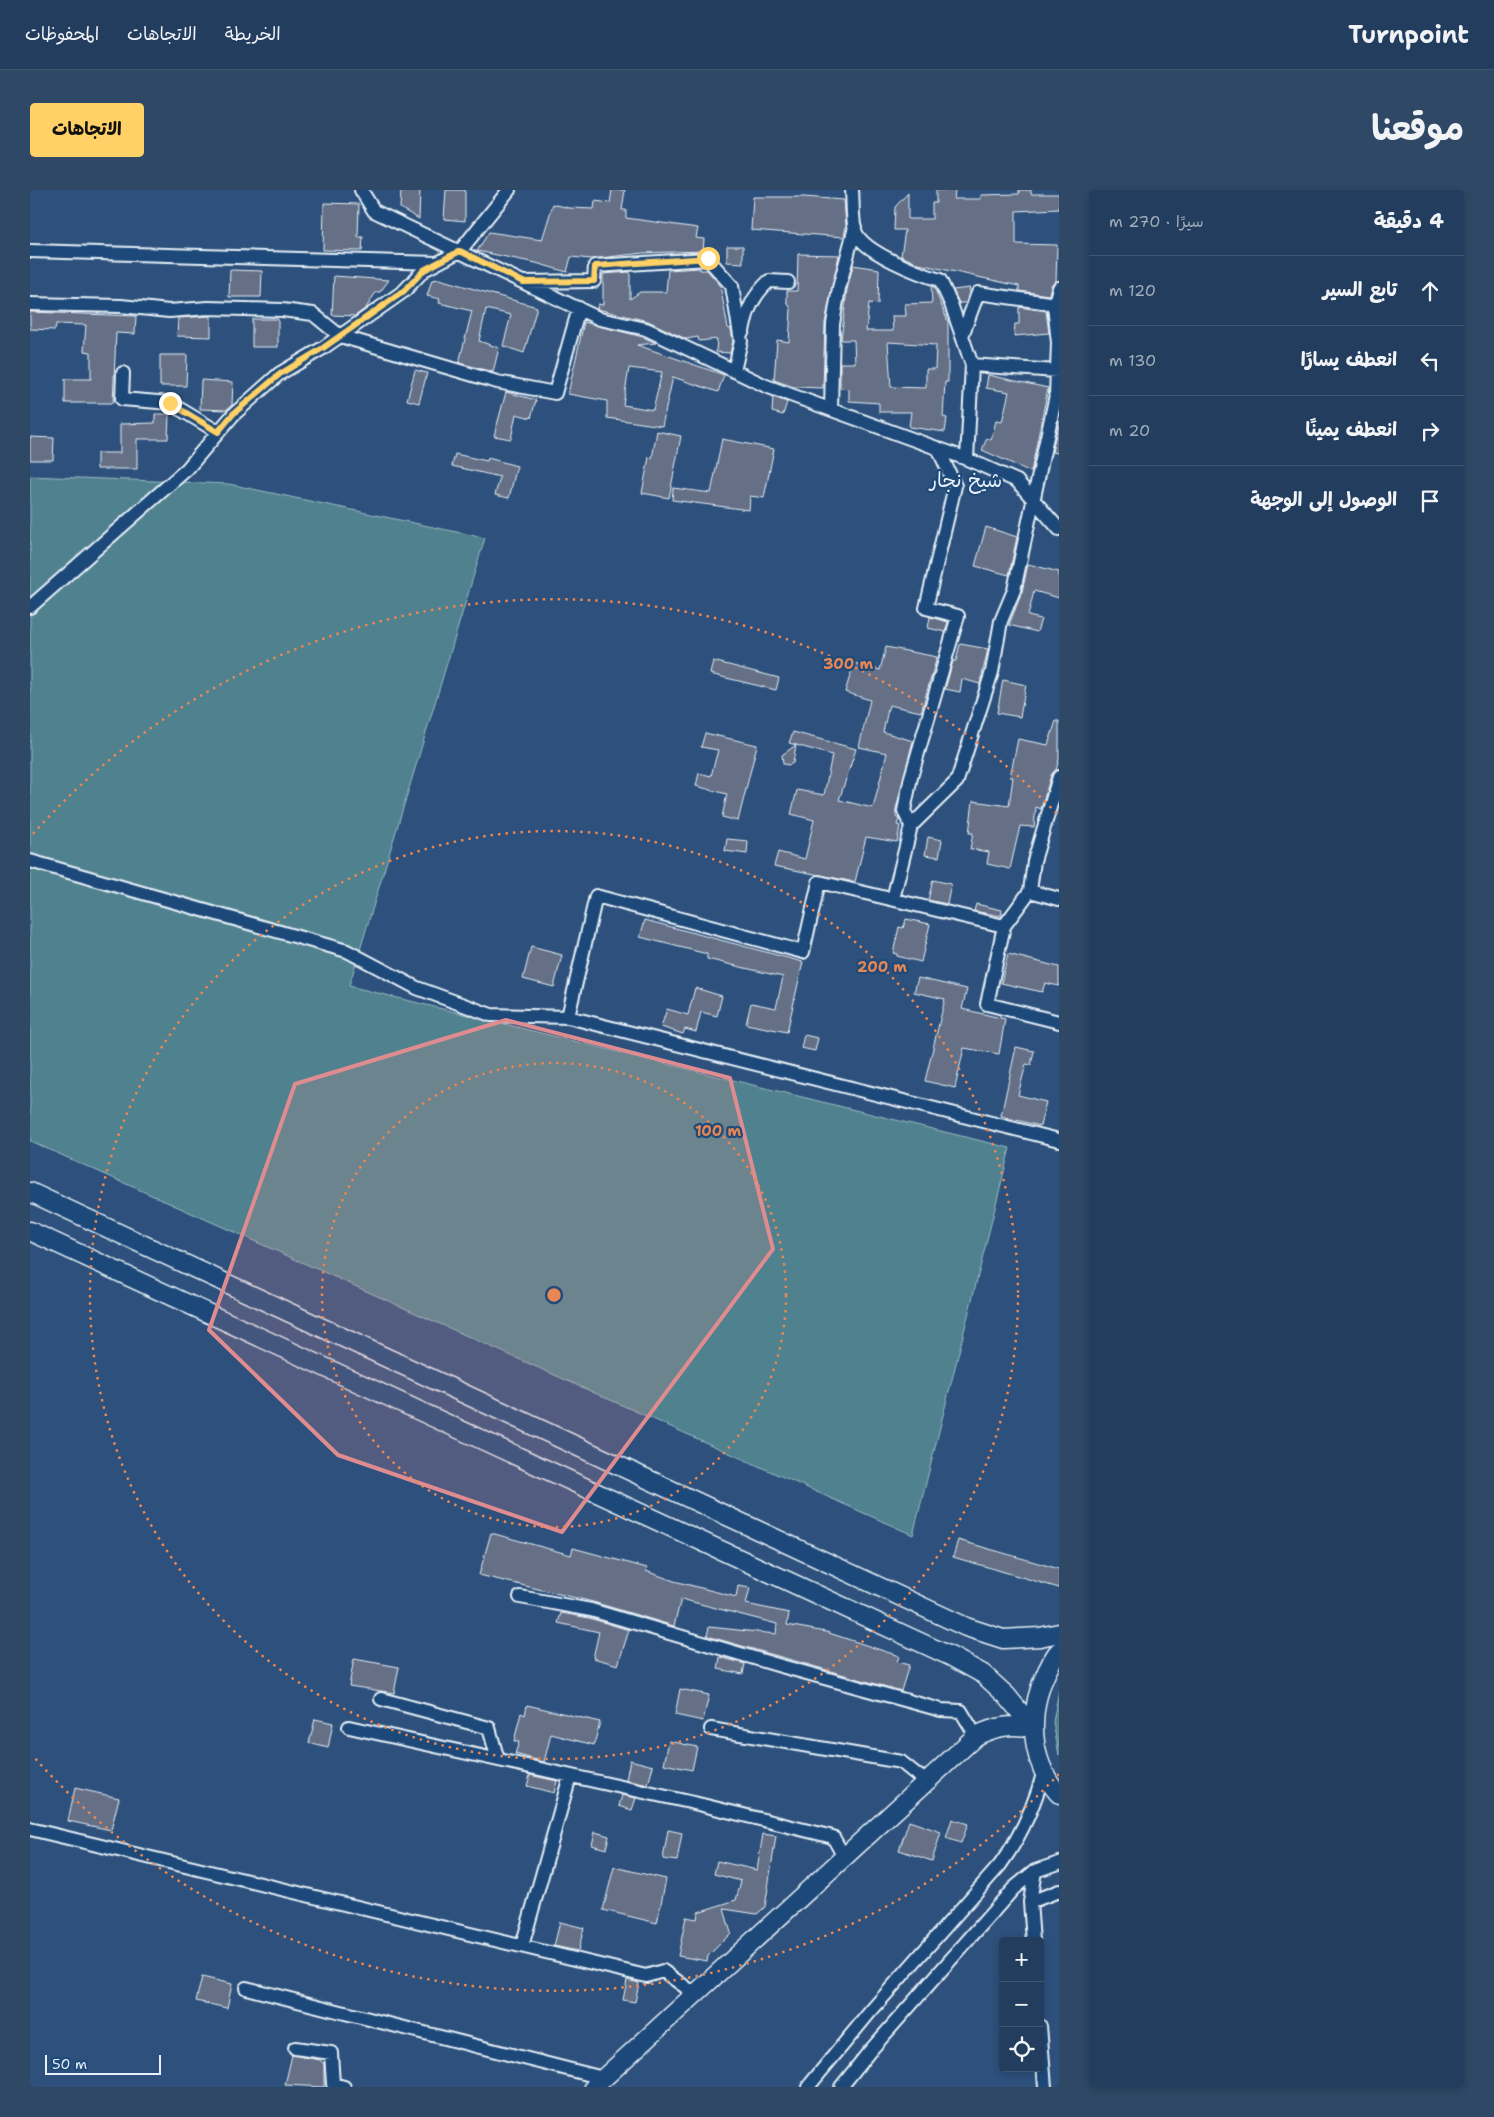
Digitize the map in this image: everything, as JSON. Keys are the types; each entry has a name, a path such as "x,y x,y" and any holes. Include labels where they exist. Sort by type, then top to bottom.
{"main road":[{"path":"30,1192 966,1627 1003,1639 1040,1637 1059,1633"},
{"path":"30,1231 952,1657 983,1674 1008,1696 1033,1728"},
{"path":"1059,1651 1055,1655 1038,1690 1033,1728 1039,1759 1059,1794"},
{"path":"599,2083 976,1736 994,1727 1014,1725 1033,1728"}],"street":[{"path":"361,190 374,212 460,251 600,319 646,329 766,386 967,458 1017,481 1059,529"},
{"path":"30,607 187,469 233,414 280,374 340,336 404,291 424,270 460,251 509,190"},
{"path":"852,190 856,233 872,250 919,274 940,280 972,365 967,458"},
{"path":"831,409 833,324 839,288 856,227"},
{"path":"30,250 438,263"},
{"path":"523,282 594,281 595,266 708,258 732,286 741,341"},
{"path":"734,371 747,310 758,292 769,281 788,282"},
{"path":"893,899 911,826 958,781 992,672 1001,621 1014,590 1056,396 1058,343 1056,307 1059,288"},
{"path":"962,336 978,293 1049,303 1056,307"},
{"path":"30,304 121,306 169,311 208,308 282,310 313,314 340,336 497,382 556,393 579,308"},
{"path":"972,365 1057,370"},
{"path":"123,373 122,399 170,403 218,432"},
{"path":"911,826 904,811 911,777 958,616 926,608 955,486 938,448"},
{"path":"1059,777 1034,861 1030,892 1004,926 987,1004 1059,1022"},
{"path":"30,861 347,951 417,988 491,1015 568,1017 1059,1140"},
{"path":"568,1017 596,896 803,952 819,882 1004,926"},
{"path":"1030,892 1059,899"},
{"path":"520,1598 590,1610 940,1710 961,1711 976,1736"},
{"path":"381,1699 489,1728 498,1760"},
{"path":"349,1727 833,1837 844,1857"},
{"path":"711,1729 901,1762 926,1782"},
{"path":"808,2087 870,2012 1000,1865 1015,1843 1031,1812 1044,1770"},
{"path":"522,1946 570,1776"},
{"path":"30,1829 646,1976 663,1971 695,1994"},
{"path":"841,2087 869,2052 1007,1896 1035,1871 1059,1862"},
{"path":"1034,1937 1030,1902 1035,1871"},
{"path":"1030,1902 1059,1891"},
{"path":"246,1988 599,2083"},
{"path":"1040,2027 1045,2087"},
{"path":"295,2048 331,2052 333,2084 344,2087"}],"highlighted area":[{"path":"506,1020 730,1078 773,1249 562,1532 338,1455 209,1330 295,1084"}],"green space":[{"path":"30,476 229,484 485,538 349,986 1010,1148 913,1535 30,1141"},
{"path":"1059,1690 1059,1755 1053,1722"}],"building":[{"path":"401,190 420,190 419,219 400,208"},
{"path":"446,190 465,190 465,221 444,219"},
{"path":"612,190 625,190 622,210 626,210 626,218 698,228 696,238 704,239 703,251 643,253 591,259 571,257 567,272 536,263 477,251 489,232 542,240 553,204 569,208 594,209 595,201 610,203"},
{"path":"936,190 955,190 954,199 981,199 981,195 1019,194 1019,190 1031,190 1031,194 1059,194 1059,209 1016,211 1016,244 1057,245 1056,281 1051,285 1049,295 1019,291 1019,286 919,264 901,256 905,230 894,230 895,207 908,193 908,219 932,219 932,203 936,203"},
{"path":"753,197 804,197 844,200 846,226 844,237 751,230"},
{"path":"324,203 359,204 358,237 363,237 362,251 323,250"},
{"path":"727,246 743,246 743,263 727,262"},
{"path":"798,254 839,255 825,323 823,388 794,387 774,380 777,340 789,342 791,309 787,302 787,291 797,291"},
{"path":"853,265 879,269 878,304 869,303 866,331 893,331 892,316 906,316 905,304 932,303 931,286 934,287 948,322 948,382 945,382 943,417 947,418 945,432 909,427 911,412 879,412 879,403 849,401 849,389 840,388 840,363 855,363 854,340 841,340 847,290","holes":["888,342 936,345 935,369 926,369 926,388 891,387"]},
{"path":"700,268 700,270 707,270 720,285 728,328 731,329 733,341 730,353 716,352 717,339 699,341 698,337 686,339 648,321 597,309 598,304 603,305 603,274 630,272 630,299 640,292 666,292 668,270"},
{"path":"230,270 262,271 261,297 229,297"},
{"path":"334,276 389,280 380,292 376,292 366,308 355,316 332,315"},
{"path":"439,279 537,307 524,353 503,346 511,315 486,309 479,341 499,348 493,372 459,363 472,311 439,303 440,299 427,296 432,280"},
{"path":"970,288 966,303 959,303 953,290"},
{"path":"1019,307 1046,311 1049,333 1014,336 1015,324 1019,324"},
{"path":"30,312 136,316 135,334 116,333 113,403 65,403 65,379 91,379 91,352 84,351 86,325 56,324 55,330 30,329"},
{"path":"211,316 211,337 177,336 178,318"},
{"path":"252,319 278,319 278,347 252,347"},
{"path":"584,322 643,337 656,343 637,345 724,375 718,392 673,377 662,426 607,418 607,401 568,394","holes":["629,368 662,372 653,410 623,405"]},
{"path":"160,355 187,355 186,386 160,386"},
{"path":"415,370 427,373 419,403 407,400"},
{"path":"988,375 1048,388 1031,472 982,450 987,438 991,440 996,421 1002,422 1009,392 986,388"},
{"path":"201,380 233,382 232,405 226,410 200,409"},
{"path":"506,392 536,400 531,418 516,414 511,439 494,436"},
{"path":"773,397 787,402 783,415 772,412"},
{"path":"155,414 169,414 168,439 137,439 137,469 97,469 97,453 120,453 120,424 155,423"},
{"path":"1059,420 1059,453 1052,452"},
{"path":"657,431 681,436 669,498 642,493 649,457 652,458"},
{"path":"30,437 54,438 53,460 30,460"},
{"path":"722,439 774,449 764,498 750,496 749,510 672,500 673,488 711,493"},
{"path":"455,454 487,461 488,458 517,466 509,498 495,495 500,477 452,466"},
{"path":"986,527 1017,537 1009,575 975,566"},
{"path":"1028,564 1059,572 1059,598 1034,591 1028,616 1041,619 1037,632 1009,625 1022,592"},
{"path":"930,617 948,622 945,632 928,628"},
{"path":"960,644 988,649 980,684 962,679 960,692 945,689 953,661 956,661"},
{"path":"886,647 937,657 921,712 889,705 883,732 913,741 896,809 896,817 899,819 897,825 900,826 897,842 866,837 855,882 774,866 778,852 805,859 814,820 791,814 797,790 824,795 832,755 789,743 793,732 856,749 839,800 873,808 887,753 859,747 870,700 845,692 854,663 880,670"},
{"path":"713,661 779,678 776,690 710,674"},
{"path":"1003,680 1026,685 1020,717 997,713"},
{"path":"1056,721 1059,721 1059,759 1056,770 1051,775 1041,809 1036,807 1034,827 1020,826 1010,869 987,864 989,852 970,849 973,833 969,833 973,801 1009,806 1013,777 1010,777 1018,739 1048,745"},
{"path":"705,733 757,745 738,821 722,817 727,794 696,786 699,773 711,776 718,750 701,747"},
{"path":"796,745 793,763 789,765 783,764 782,755"},
{"path":"928,837 942,840 939,857 925,855"},
{"path":"727,839 748,841 747,854 725,851"},
{"path":"933,880 951,884 947,904 928,900"},
{"path":"976,904 1002,910 1001,916 974,911"},
{"path":"906,919 930,924 921,962 897,956 897,954 893,953 899,927 903,928"},
{"path":"645,920 803,962 787,1032 746,1024 751,1003 776,1008 783,977 707,959 707,954 640,937"},
{"path":"531,947 562,955 554,987 523,979"},
{"path":"1008,954 1059,967 1059,986 1045,983 1042,992 1001,983"},
{"path":"918,978 967,989 962,1009 1005,1019 999,1054 964,1048 955,1088 925,1081 945,999 914,992"},
{"path":"695,988 722,996 717,1016 701,1012 696,1032 685,1029 683,1034 661,1027 667,1009 688,1015"},
{"path":"804,1035 818,1038 815,1051 801,1048"},
{"path":"1016,1047 1034,1051 1031,1065 1026,1064 1018,1095 1046,1102 1040,1126 1001,1116"},
{"path":"491,1533 571,1555 573,1548 647,1568 646,1571 674,1581 736,1597 738,1586 750,1588 746,1604 789,1613 787,1625 826,1632 899,1656 897,1662 909,1665 901,1691 707,1636 709,1627 776,1634 777,1624 681,1599 674,1626 593,1602 479,1575"},
{"path":"958,1540 1059,1569 1059,1588 953,1557"},
{"path":"561,1613 589,1618 629,1630 618,1665 593,1658 599,1632 558,1623"},
{"path":"720,1657 745,1664 743,1674 718,1669"},
{"path":"354,1659 399,1667 394,1693 349,1686"},
{"path":"680,1689 709,1695 703,1721 675,1715"},
{"path":"527,1705 600,1722 594,1745 551,1734 544,1762 515,1754 519,1742 514,1741 521,1713 525,1715"},
{"path":"315,1719 333,1723 328,1748 309,1743"},
{"path":"669,1741 697,1747 692,1770 664,1764"},
{"path":"630,1760 653,1766 648,1785 626,1780"},
{"path":"530,1775 557,1781 554,1793 527,1786"},
{"path":"75,1788 119,1798 111,1830 68,1821"},
{"path":"622,1795 636,1798 632,1810 619,1806"},
{"path":"952,1819 968,1824 961,1843 946,1838"},
{"path":"909,1821 941,1832 932,1861 899,1850"},
{"path":"668,1830 682,1833 677,1861 663,1859"},
{"path":"595,1832 609,1836 606,1849 592,1845"},
{"path":"763,1834 776,1836 765,1907 757,1914 724,1909 731,1933 708,1956 707,1961 678,1956 686,1917 697,1919 698,1912 736,1900 741,1881 714,1874 717,1861 757,1870"},
{"path":"614,1867 666,1879 657,1923 603,1910"},
{"path":"560,1922 584,1928 578,1951 554,1946"},
{"path":"202,1977 232,1984 227,2008 196,2001"},
{"path":"627,1980 639,1983 635,2002 623,2000"},
{"path":"292,2055 320,2060 324,2064 324,2087 285,2085"}],"district":[{"name":"شيخ نجار","path":"966,480"}],"route":[{"path":"170,403 218,432 233,414 280,374 323,348 404,291 424,270 460,251 523,282 594,281 595,266 708,258"}]}
